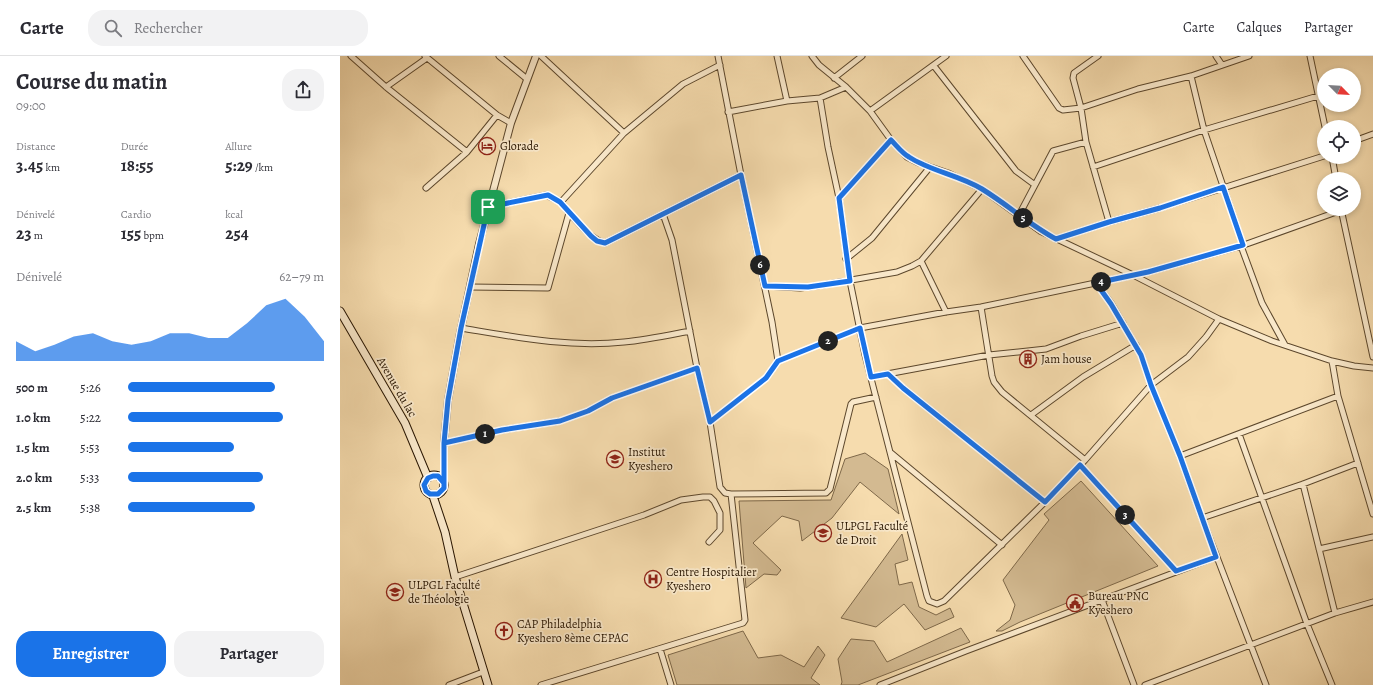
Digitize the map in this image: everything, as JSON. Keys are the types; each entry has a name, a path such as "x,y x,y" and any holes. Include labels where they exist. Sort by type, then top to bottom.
{"main road":[{"name":"Avenue du lac","path":"340,311 405,423 428,478"},
{"path":"433,496 441,493 444,488 444,483 438,476 428,478 425,482 425,488 428,493 433,496 445,532 455,577 488,685"}],"street":[{"path":"351,56 386,87 467,152"},
{"path":"499,56 528,79"},
{"path":"444,483 444,443 448,400 461,328 488,207 511,124 536,56"},
{"path":"541,56 624,133"},
{"path":"718,56 728,112 765,286 778,361"},
{"path":"777,56 786,102"},
{"path":"812,56 870,111 891,140 907,156 919,163 954,176 982,189 1040,231 1133,274 1219,319 1332,362 1373,368"},
{"path":"834,78 862,56"},
{"path":"870,111 946,56"},
{"path":"1023,56 1060,110 1080,108 1138,89 1190,76 1249,56"},
{"path":"1098,56 1073,75 1086,142 1109,222"},
{"path":"1216,56 1222,65"},
{"path":"1310,56 1317,91"},
{"path":"386,87 426,57 497,115 511,124"},
{"path":"560,202 624,133 683,84 720,65"},
{"path":"934,66 1016,171 1035,185"},
{"path":"1190,76 1204,130 1242,246 1262,303 1284,345"},
{"path":"728,112 820,98 846,87"},
{"path":"1093,167 1204,130 1317,96"},
{"path":"820,98 828,147 839,198 846,259 860,328 926,596 929,601 937,604 944,601 1002,545 1085,460 1151,385 1188,357 1206,337 1219,319"},
{"path":"426,188 467,152 497,115"},
{"path":"1361,138 1373,134"},
{"path":"839,198 891,140"},
{"path":"1019,215 1053,151 1086,142"},
{"path":"1056,239 1317,158"},
{"path":"846,259 872,238 930,167"},
{"path":"488,207 546,195 560,202 597,241 605,243 741,175"},
{"path":"765,286 808,287 897,272 912,266 921,260 982,189"},
{"path":"470,287 548,288 569,213"},
{"path":"663,214 672,240 697,368 710,422 720,487 725,493 826,493 830,488 851,404 853,402 876,397"},
{"path":"710,422 766,378 778,361 860,328 981,307 1096,283 1242,246 1324,216"},
{"path":"1342,216 1373,357"},
{"path":"921,260 946,312"},
{"path":"1096,283 1136,345 1180,456 1216,557 1266,685"},
{"path":"981,307 994,382 1002,392 1085,460"},
{"path":"871,377 989,355 1046,349 1123,323"},
{"path":"461,328 551,342 579,343 624,342 690,331"},
{"path":"1031,415 1083,377 1136,345"},
{"path":"1332,362 1338,396 1373,514"},
{"path":"444,443 502,430 560,421 588,411 612,398 697,368"},
{"path":"888,374 1045,502"},
{"path":"1180,456 1338,396"},
{"path":"1239,434 1307,624 1332,685"},
{"path":"890,453 1002,545"},
{"path":"1202,518 1303,484 1358,463"},
{"path":"1080,465 1176,571"},
{"path":"1303,484 1335,613"},
{"path":"541,685 744,622 731,494"},
{"path":"455,577 644,514 681,500 703,496 710,497 714,501 720,513 720,530 710,542"},
{"path":"1320,549 1373,537"},
{"path":"880,685 1216,557"},
{"path":"1102,600 1134,685"},
{"path":"1146,685 1335,613 1373,602"},
{"path":"660,648 671,685"},
{"path":"449,685 483,672"}],"shaded area":[{"path":"865,453 888,469 899,514 860,482 832,518 802,541 799,521 782,516 753,543 781,570 777,575 764,574 746,588 739,501 831,500 845,459"},
{"path":"1081,481 1158,566 1020,622 1002,631 996,631 1010,620 1015,605 1003,580 1049,520 1044,514"},
{"path":"902,534 908,560 895,564 899,585 912,582 919,607 936,615 950,608 954,617 925,630 904,604 876,627 841,618"},
{"path":"961,628 970,642 858,685 841,685 842,682 838,659 851,639 874,641 887,662"},
{"path":"743,631 758,658 781,655 804,667 818,646 825,655 811,678 820,685 677,685 668,655"}],"place":[{"name":"Glorade","path":"487,146"},
{"name":"Jam house","path":"1028,359"},
{"name":"Institut Kyeshero","path":"615,459"},
{"name":"ULPGL Faculté de Droit","path":"823,533"},
{"name":"Centre Hospitalier Kyeshero","path":"653,579"},
{"name":"ULPGL Faculté de Théologie","path":"395,592"},
{"name":"Bureau PNC Kyeshero","path":"1075,603"},
{"name":"CAP Philadelphia Kyeshero 8ème CEPAC","path":"504,631"}],"route":[{"path":"488,207 461,328 448,400 444,443 444,467 444,483 438,476 430,476 424,485 426,491 433,496 441,493 444,488 444,485 444,483 444,475 444,467 444,458 444,443 502,430 560,421 588,411 612,398 697,368 710,422 766,378 778,361 860,328 871,377 888,374 903,388 1045,502 1080,465 1176,571 1216,557 1180,456 1151,385 1141,355 1111,304 1096,283 1148,272 1243,245 1223,187 1160,208 1138,213 1056,239 1040,231 982,189 948,173 919,163 907,156 891,140 839,198 850,281 800,288 765,286 741,175 612,241 605,243 597,241 591,236 560,202 548,195 488,207"}]}
